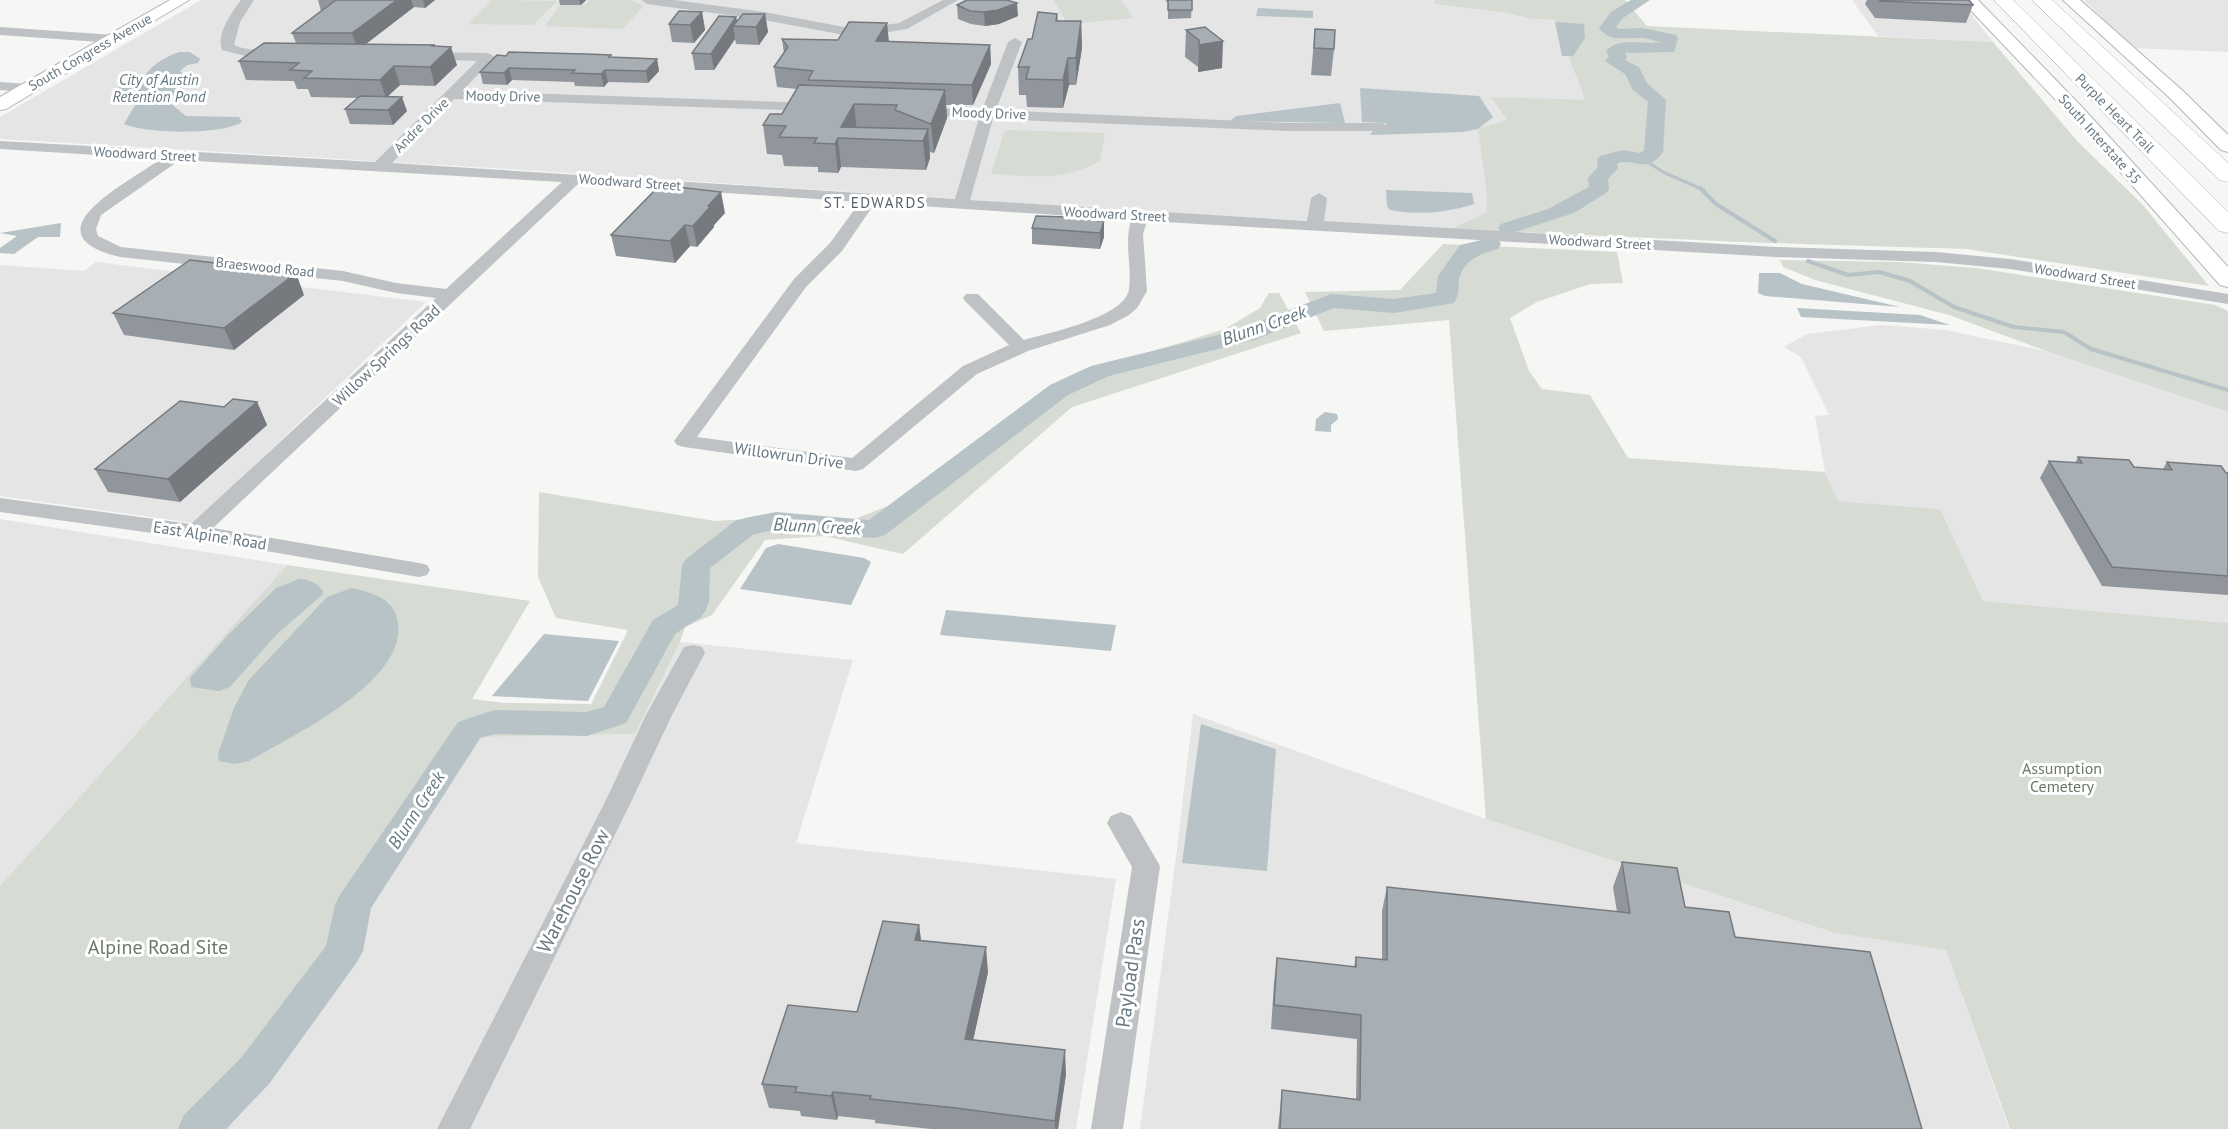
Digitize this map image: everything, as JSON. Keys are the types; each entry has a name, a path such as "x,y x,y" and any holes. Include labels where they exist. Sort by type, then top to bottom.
{"highway":[{"path":"1981,0 2023,42 2064,76 2112,110"},
{"name":"Purple Heart Trail","path":"2003,0 2228,226"},
{"path":"2052,3 2090,27 2228,146"},
{"name":"Purple Heart Trail","path":"2052,3 2228,175"}],"main road":[{"name":"South Congress Avenue","path":"0,105 181,0"},
{"name":"South Interstate 35","path":"1969,0 2076,111 2228,280"},
{"path":"2071,0 2177,95 2228,146"}],"street":[{"path":"248,0 227,40 227,47 249,54 293,54"},
{"path":"647,0 764,16 844,31 864,32 902,26 952,0"},
{"path":"0,31 114,39"},
{"path":"961,205 971,161 1015,42"},
{"name":"Andre Drive","path":"379,167 488,57 412,55"},
{"path":"0,86 29,88"},
{"name":"Moody Drive","path":"450,95 834,108"},
{"name":"Moody Drive","path":"897,110 1289,127 1383,127"},
{"name":"Woodward Street","path":"0,145 575,178 1140,216 1776,252 1936,257 2010,264 2228,299"},
{"name":"Braeswood Road","path":"177,155 95,212 88,221 87,232 90,239 101,247 120,252 343,276 396,288 450,295"},
{"name":"Willow Springs Road","path":"196,532 575,178"},
{"path":"1315,225 1319,198"},
{"name":"Willowrun Drive","path":"870,199 836,247 800,283 684,441 856,465 970,370 1021,347 1104,321 1124,311 1138,291 1135,234 1140,216"},
{"path":"972,298 1021,347"},
{"name":"East Alpine Road","path":"0,505 196,532 419,570"},
{"name":"Warehouse Row","path":"453,1129 618,802 659,714 693,653"},
{"name":"Payload Pass","path":"1107,1129 1146,866 1121,824"}],"shaded area":[{"path":"201,0 1435,0 1436,4 1507,13 1531,19 1556,20 1585,101 1492,97 1507,121 1486,186 1487,212 1451,229 0,139 0,117"},
{"path":"1852,0 1960,0 1993,42 1878,36"},
{"path":"2084,0 2228,0 2228,52 2132,48"},
{"path":"96,262 426,302 194,523 0,496 0,265 84,271"},
{"path":"1882,325 1945,330 2049,352 2228,412 2228,623 1983,601 1940,509 1838,501 1825,472 1815,416 1829,415 1801,357 1784,347 1807,334"},
{"path":"0,519 287,565 0,886"},
{"path":"680,642 853,660 796,843 1116,879 1076,1129 228,1129 482,737 635,734"},
{"path":"1193,714 1486,819 1835,933 1946,950 2009,1129 1140,1129"}],"green space":[{"path":"492,0 557,1 533,25 468,24"},
{"path":"590,0 631,0 644,6 622,29 545,26 560,5 585,5"},
{"path":"1054,0 1121,0 1133,18 1068,24"},
{"path":"1435,0 1625,0 1647,26 1993,42 2078,142 2142,204 2209,286 1966,249 1451,229 1487,212 1486,186 1478,129 1507,120 1491,97 1585,100 1555,20 1531,19 1507,13 1435,4"},
{"path":"1009,130 1105,133 1100,161 1086,168 1060,175 991,174 1004,132"},
{"name":"Assumption Cemetery","path":"1443,244 1617,252 1623,283 1590,284 1537,302 1510,318 1529,371 1542,389 1590,395 1628,458 1825,472 1838,501 1940,509 1983,601 2228,623 2228,1129 2010,1129 1946,950 1835,933 1486,819 1449,320 1324,331 1305,292 1400,290"},
{"path":"1780,260 1899,262 1976,268 2215,305 2228,311 2228,412 2049,352 1949,315 1815,280 1783,267"},
{"name":"Alpine Road Site","path":"1269,293 1279,293 1301,333 1072,407 903,554 824,536 765,540 712,615 685,627 680,642 635,734 482,737 228,1129 0,1129 0,886 287,565 530,601 472,699 504,703 591,704 628,630 556,618 538,577 539,492 715,521 782,517 847,522 898,502 1048,393 1098,368 1225,329 1260,308"}],"water":[{"path":"1258,8 1313,11 1313,18 1256,16"},
{"path":"1555,22 1584,24 1585,38 1573,56 1562,56"},
{"name":"City of Austin Retention Pond","path":"180,52 190,52 200,59 198,63 187,65 180,71 187,78 193,79 170,103 186,116 239,117 242,122 218,129 184,132 149,130 124,124 140,97 135,94 115,94 119,87 141,81 158,63"},
{"path":"1360,88 1479,96 1493,117 1478,129 1462,132 1370,135 1373,131 1388,128 1386,123 1362,122"},
{"path":"1340,103 1345,123 1230,121 1236,116"},
{"path":"1386,190 1472,193 1474,204 1432,212 1390,210 1387,206"},
{"path":"61,223 60,237 38,237 14,254 0,253 0,248 17,236 0,233"},
{"path":"1759,273 1780,273 1802,284 1900,307 1765,296 1758,293"},
{"path":"1797,308 1920,315 1950,325 1801,317"},
{"path":"1325,412 1337,414 1338,419 1331,425 1331,432 1315,431 1316,419"},
{"path":"778,544 864,558 871,562 851,605 740,589 766,548"},
{"path":"299,579 315,584 323,591 322,595 277,634 230,687 219,691 191,687 190,678 229,634 276,588"},
{"path":"352,588 382,598 396,615 398,624 395,646 384,667 365,687 342,705 249,761 235,764 219,761 218,754 234,708 248,681 327,597"},
{"path":"946,610 1116,625 1111,651 940,635"},
{"path":"544,634 619,641 588,701 492,696"},
{"path":"1201,724 1276,749 1267,871 1182,863"}],"building":[{"path":"336,0 397,0 352,33 292,33"},
{"path":"967,0 1007,0 1017,3 984,12 970,11 957,5"},
{"path":"1168,0 1192,0 1192,10 1168,10"},
{"path":"1969,0 1973,5 1880,1"},
{"path":"679,11 702,12 690,25 669,24"},
{"path":"1038,12 1057,14 1056,21 1081,21 1076,58 1068,58 1063,80 1026,79 1029,67 1018,67 1028,39 1032,39"},
{"path":"743,14 765,14 756,27 733,26"},
{"path":"719,16 736,17 711,54 692,53"},
{"path":"849,22 887,23 876,41 990,45 972,85 808,80 813,71 774,67 788,47 782,39 838,40"},
{"path":"1205,27 1223,41 1199,45 1199,40 1186,30"},
{"path":"1315,29 1335,30 1334,49 1314,48"},
{"path":"264,43 451,47 430,67 394,66 380,80 304,78 312,71 290,70 299,63 239,61"},
{"path":"509,52 611,55 609,57 657,59 646,71 605,70 601,74 572,73 575,70 509,68 504,73 480,72 497,55 506,56"},
{"path":"799,85 945,90 931,124 895,110 897,105 854,104 841,127 928,129 923,141 838,138 835,144 814,143 817,138 779,137 786,126 763,125 770,114 782,114"},
{"path":"360,96 402,97 388,110 345,109"},
{"path":"660,185 721,192 693,226 685,225 670,241 611,235"},
{"path":"1036,216 1099,218 1098,221 1104,221 1100,233 1032,228"},
{"path":"190,260 296,273 224,328 113,313"},
{"path":"233,399 257,402 168,479 95,469 180,401 224,407"},
{"path":"2078,457 2129,460 2134,467 2172,470 2167,462 2221,466 2228,473 2228,576 2112,567 2049,461 2082,463"},
{"path":"1622,862 1677,868 1685,907 1729,912 1735,937 1870,952 1922,1129 1280,1129 1282,1090 1360,1100 1361,1015 1274,1005 1277,958 1356,967 1356,957 1387,960 1387,887 1630,913"},
{"path":"883,921 919,925 915,940 986,947 965,1039 1065,1050 1055,1121 870,1099 871,1096 833,1092 831,1096 795,1092 797,1087 762,1084 788,1005 857,1012"}],"waterway":[{"name":"Blunn Creek","path":"1508,228 1556,213 1589,197 1599,189 1598,178 1608,168 1607,160 1623,156 1644,160 1653,152 1657,100 1639,86 1633,71 1614,61 1619,57 1614,51 1624,48 1668,48 1670,39 1642,33 1615,34 1607,28 1617,15 1642,0"},
{"path":"1644,160 1665,173 1700,188"},
{"path":"1700,188 1716,204 1775,241"},
{"name":"Blunn Creek","path":"199,1129 255,1071 344,951 353,905 469,730 494,722 587,724 615,715 664,627 691,610 694,601 696,565 745,527 776,521 875,529 1059,390 1100,371 1246,335 1331,301 1394,306 1446,298 1449,276 1468,250 1490,244"},
{"path":"1808,261 1848,275 1879,272 1910,281 1954,307 2014,327 2064,332 2091,349 2228,390"}],"district":[{"name":"ST. EDWARDS","path":"875,202"}]}
